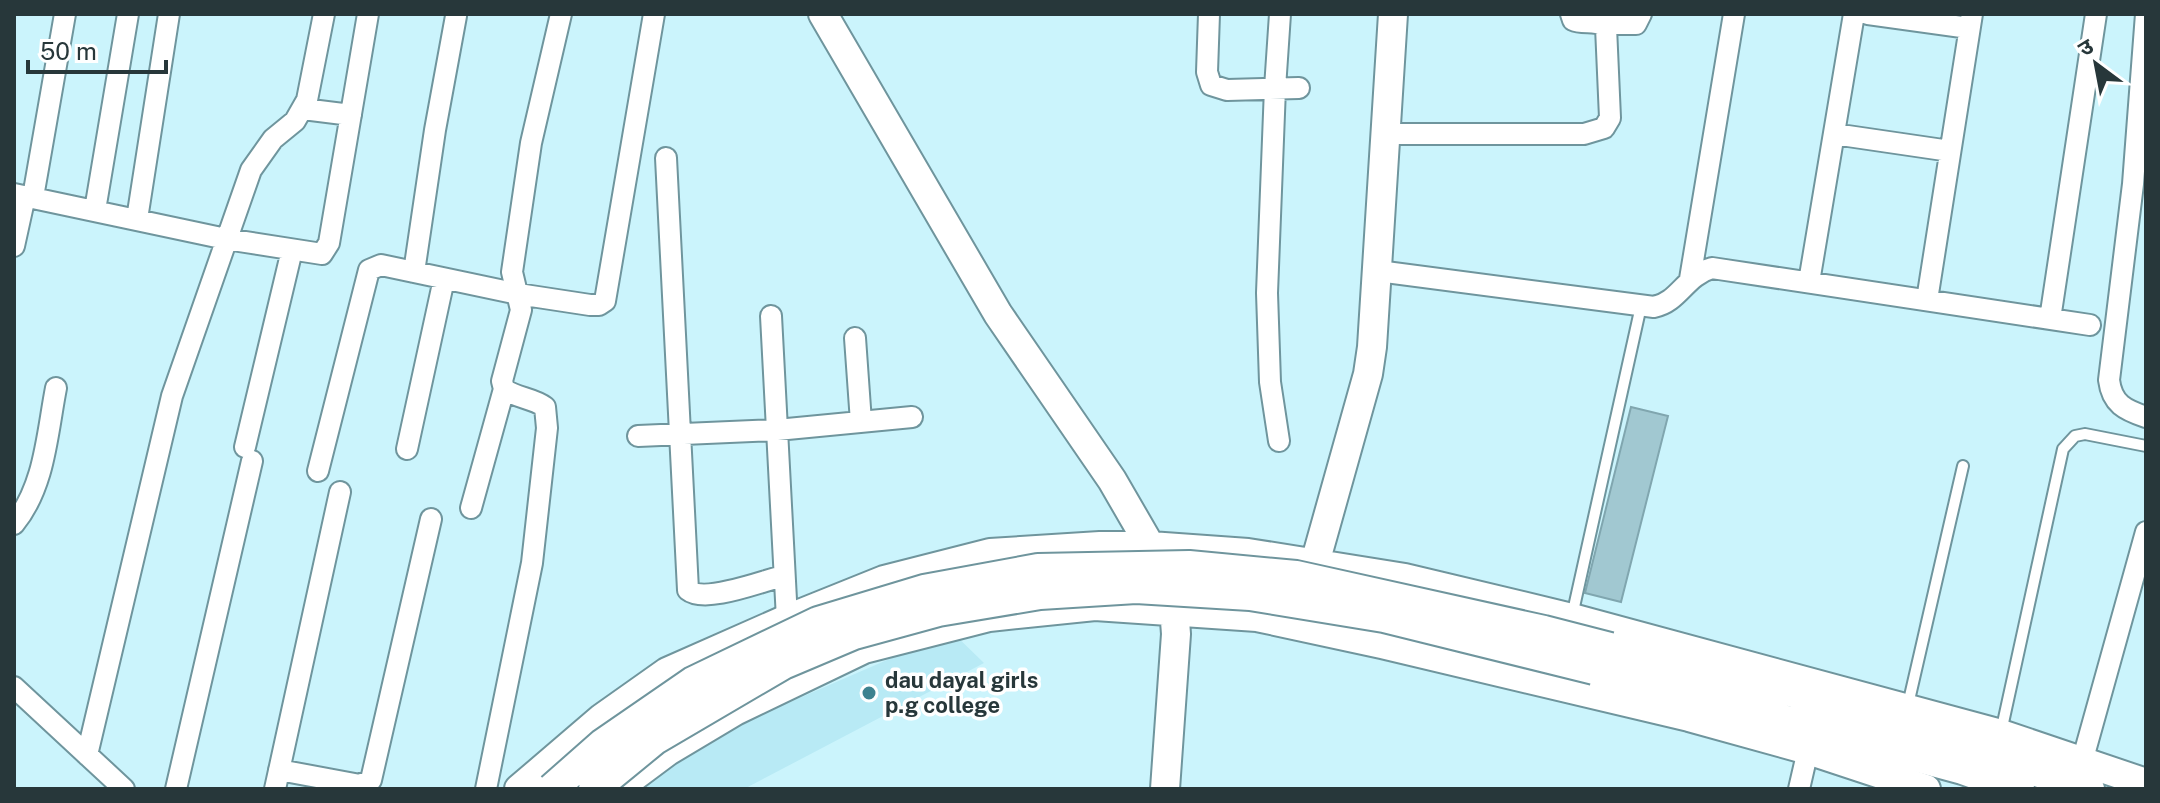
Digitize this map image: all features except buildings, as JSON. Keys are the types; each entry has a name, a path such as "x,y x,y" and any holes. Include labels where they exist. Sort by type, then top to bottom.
{"main road":[{"path":"823,14 998,314 1112,480 1172,589 1176,634 1165,789"},
{"path":"1315,563 1368,374 1375,323 1393,14"},
{"path":"519,789 602,718 667,672 787,619 884,580 990,553 1100,546 1248,553 1405,578 1572,618 2001,734 2086,776"},
{"path":"552,789 603,744 693,682 818,622 924,590 1038,569 1189,566 1296,576 1544,631 1602,658 2019,789"},
{"path":"594,789 655,739 783,664 854,634 938,611 1040,594 1136,588 1250,595 1794,692 1967,747 2086,776 2146,783"},
{"path":"617,789 668,751 735,711 864,649 989,617 1095,606 1257,617 1382,644 1689,717 1808,750 1926,789"}],"street":[{"path":"14,246 65,14"},
{"path":"95,210 128,14"},
{"path":"137,219 169,14"},
{"path":"87,755 172,396 251,170 273,139 295,121 307,100 324,14"},
{"path":"24,196 226,239 322,254 327,250 368,14"},
{"path":"471,508 504,389 502,381 521,310 512,272 531,143 561,14"},
{"path":"318,471 369,270 381,265 518,294 590,305 605,301 654,14"},
{"path":"1209,14 1207,72 1211,85 1227,90 1299,88"},
{"path":"1279,441 1270,382 1267,293 1280,14"},
{"path":"1571,14 1577,22 1631,25 1636,24 1641,14"},
{"path":"1690,279 1734,14"},
{"path":"1809,282 1854,14"},
{"path":"1868,14 1970,21 1927,300"},
{"path":"2050,319 2096,14"},
{"path":"414,272 456,16"},
{"path":"2146,16 2133,184 2109,380 2115,401 2126,410 2146,417"},
{"path":"1386,134 1595,133 1604,128 1610,118 1607,32 1602,24"},
{"path":"303,109 351,115"},
{"path":"1834,134 1950,151"},
{"path":"666,158 688,590 693,595 707,596 783,576"},
{"path":"176,789 292,250"},
{"path":"1378,271 1654,307 1666,305 1690,279 1712,268 2090,325"},
{"path":"407,449 444,279"},
{"path":"771,316 787,619"},
{"path":"855,338 861,422"},
{"path":"14,524 26,510 38,483 56,388"},
{"path":"486,789 532,563 547,417 545,407 538,402 504,389"},
{"path":"638,436 777,430 912,417"},
{"path":"340,492 277,779 360,785 371,780 431,519"},
{"path":"2086,776 2146,532"},
{"path":"14,687 124,789"},
{"path":"1799,789 1808,750"}],"lane":[{"path":"1572,618 1641,306"},
{"path":"2001,734 2063,449 2075,436 2085,434 2146,446"},
{"path":"1907,711 1963,466"}],"shaded area":[{"name":"dau dayal girls p.g college","path":"949,629 984,663 744,789 628,789 628,786 744,722 910,650"}],"place":[{"name":"dau dayal girls p.g college","path":"869,693"}]}
